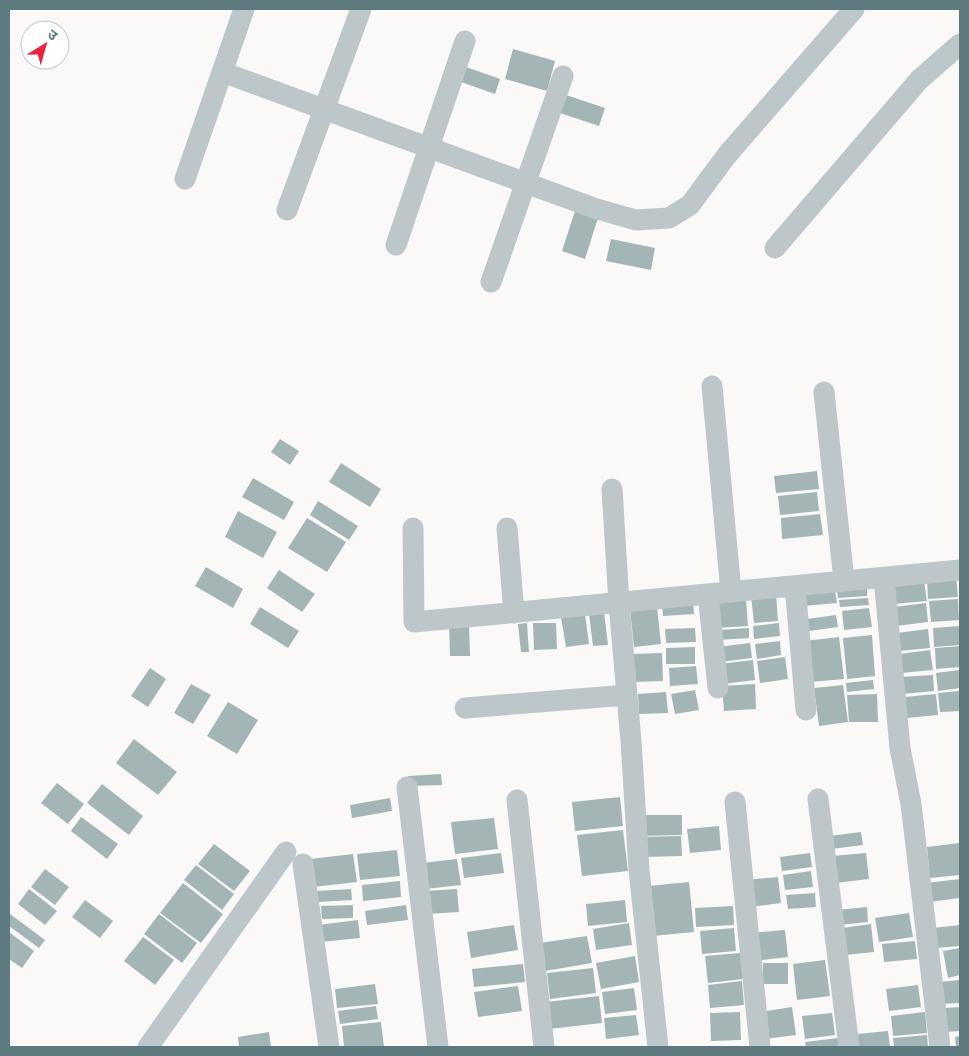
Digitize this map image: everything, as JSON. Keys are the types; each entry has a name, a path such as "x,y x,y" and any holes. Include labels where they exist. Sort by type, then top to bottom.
{"street":[{"path":"185,179 244,9"},
{"path":"287,210 361,9"},
{"path":"222,72 597,209 636,220 669,218 690,205 727,155 854,9"},
{"path":"396,246 464,41"},
{"path":"775,248 919,80 960,44"},
{"path":"491,282 563,76"},
{"path":"712,386 731,592"},
{"path":"824,392 844,581"},
{"path":"612,489 640,870 658,1047"},
{"path":"413,528 414,622 960,570"},
{"path":"507,528 514,613"},
{"path":"884,578 900,748 911,804 940,1047"},
{"path":"795,586 806,710"},
{"path":"708,594 718,688"},
{"path":"465,708 627,695"},
{"path":"407,787 438,1047"},
{"path":"818,799 849,1047"},
{"path":"517,800 544,1047"},
{"path":"735,802 760,1047"},
{"path":"148,1047 286,852"},
{"path":"303,864 329,1047"}],"building":[{"path":"513,49 555,61 547,91 505,79"},
{"path":"466,67 500,79 495,94 461,82"},
{"path":"563,94 605,108 599,126 557,112"},
{"path":"575,211 598,218 585,259 562,251"},
{"path":"611,239 655,248 651,270 606,261"},
{"path":"280,439 299,451 290,465 271,452"},
{"path":"341,463 381,489 370,507 329,482"},
{"path":"817,471 819,489 776,493 774,476"},
{"path":"253,478 294,502 284,520 242,497"},
{"path":"817,492 819,511 780,515 778,496"},
{"path":"318,501 358,526 349,540 310,515"},
{"path":"238,511 277,532 263,558 225,537"},
{"path":"820,514 823,535 782,539 781,518"},
{"path":"307,518 346,542 327,572 288,548"},
{"path":"206,567 243,589 233,608 195,586"},
{"path":"279,570 315,594 302,612 267,588"},
{"path":"956,576 958,597 928,599 927,578"},
{"path":"924,581 927,601 893,604 891,584"},
{"path":"867,587 867,596 838,598 837,590"},
{"path":"835,591 837,603 803,606 802,594"},
{"path":"776,594 778,621 754,623 751,596"},
{"path":"868,598 869,605 840,607 839,600"},
{"path":"746,599 748,626 716,628 713,601"},
{"path":"958,599 959,620 931,622 929,601"},
{"path":"693,600 694,614 663,616 662,602"},
{"path":"926,603 928,622 896,626 894,607"},
{"path":"260,607 299,631 288,648 250,624"},
{"path":"657,607 661,644 634,647 630,609"},
{"path":"869,608 872,627 844,630 842,611"},
{"path":"604,612 608,645 593,646 589,614"},
{"path":"585,614 589,644 566,647 561,617"},
{"path":"836,615 838,627 809,631 807,619"},
{"path":"469,623 470,656 450,656 449,624"},
{"path":"527,623 529,652 521,652 518,624"},
{"path":"533,623 556,623 557,649 534,650"},
{"path":"779,623 780,636 754,639 753,626"},
{"path":"960,626 960,645 934,647 933,628"},
{"path":"695,628 696,642 666,643 665,629"},
{"path":"749,628 749,638 718,640 718,630"},
{"path":"928,629 930,648 899,651 897,633"},
{"path":"872,635 875,676 847,679 843,638"},
{"path":"839,637 844,679 810,682 805,641"},
{"path":"780,641 781,655 757,659 755,644"},
{"path":"750,643 752,658 719,662 717,647"},
{"path":"960,646 960,667 936,669 935,648"},
{"path":"695,647 695,664 666,664 666,648"},
{"path":"930,650 933,670 901,673 899,654"},
{"path":"662,653 663,681 633,682 632,654"},
{"path":"785,657 788,679 760,683 757,661"},
{"path":"753,660 755,680 723,684 720,664"},
{"path":"696,666 698,684 670,686 669,668"},
{"path":"150,668 166,679 148,707 131,696"},
{"path":"960,670 960,688 938,691 936,673"},
{"path":"933,675 934,691 902,694 900,677"},
{"path":"873,680 874,689 847,692 846,683"},
{"path":"191,684 211,695 193,724 174,713"},
{"path":"755,684 756,709 724,711 722,686"},
{"path":"843,685 848,722 819,726 814,688"},
{"path":"695,690 699,710 675,714 671,694"},
{"path":"960,691 960,711 940,712 938,693"},
{"path":"666,692 668,713 639,714 638,694"},
{"path":"877,694 878,722 849,722 847,695"},
{"path":"936,694 938,715 907,718 905,697"},
{"path":"228,702 258,720 237,754 207,736"},
{"path":"134,739 177,772 158,795 116,763"},
{"path":"441,774 442,785 409,786 408,776"},
{"path":"57,783 84,804 68,824 41,803"},
{"path":"102,784 143,816 129,835 87,803"},
{"path":"620,797 623,826 575,831 572,802"},
{"path":"390,798 392,811 352,818 350,805"},
{"path":"639,815 682,815 682,835 640,836"},
{"path":"81,817 118,844 107,859 71,831"},
{"path":"494,818 498,849 455,854 451,822"},
{"path":"719,826 721,850 690,853 687,829"},
{"path":"623,830 628,871 582,876 577,835"},
{"path":"861,832 863,845 831,849 829,836"},
{"path":"681,836 682,856 643,857 642,837"},
{"path":"959,843 960,875 930,878 927,847"},
{"path":"214,844 250,871 234,891 198,864"},
{"path":"397,850 400,876 360,880 357,854"},
{"path":"501,853 504,873 464,878 461,858"},
{"path":"810,853 812,867 782,871 780,857"},
{"path":"866,853 869,879 835,883 832,856"},
{"path":"353,854 357,882 313,887 310,859"},
{"path":"457,859 461,885 425,889 422,863"},
{"path":"196,865 234,894 222,910 184,880"},
{"path":"45,869 69,887 55,905 31,887"},
{"path":"811,871 813,887 785,890 783,875"},
{"path":"778,877 781,903 749,907 747,880"},
{"path":"960,879 960,898 929,902 926,883"},
{"path":"400,881 401,897 363,901 362,885"},
{"path":"689,882 694,932 653,936 648,886"},
{"path":"183,883 223,914 201,943 160,913"},
{"path":"29,889 57,911 45,925 18,904"},
{"path":"351,889 352,900 318,902 317,891"},
{"path":"457,889 459,912 427,914 425,891"},
{"path":"815,893 816,907 788,909 786,895"},
{"path":"85,900 113,921 100,938 72,917"},
{"path":"625,900 627,922 588,926 586,904"},
{"path":"353,905 353,918 322,919 321,906"},
{"path":"406,905 408,920 367,925 365,911"},
{"path":"733,906 734,925 696,927 695,908"},
{"path":"867,907 868,922 839,925 837,910"},
{"path":"909,913 913,937 879,942 875,918"},
{"path":"10,914 45,940 39,948 9,926"},
{"path":"159,914 197,943 182,963 144,934"},
{"path":"358,920 360,938 320,942 318,925"},
{"path":"629,923 632,945 596,950 593,929"},
{"path":"871,924 874,952 845,955 842,928"},
{"path":"514,925 518,950 471,958 467,932"},
{"path":"960,925 960,946 935,948 933,928"},
{"path":"734,928 736,951 702,954 700,931"},
{"path":"785,930 788,957 754,961 751,933"},
{"path":"9,932 34,951 22,968 9,959"},
{"path":"587,936 592,963 545,971 540,943"},
{"path":"143,937 174,960 155,985 124,961"},
{"path":"915,941 917,959 884,962 882,944"},
{"path":"960,948 960,975 948,978 943,951"},
{"path":"740,953 743,979 708,983 705,956"},
{"path":"635,956 639,982 601,989 596,963"},
{"path":"825,960 830,996 797,1000 793,964"},
{"path":"763,963 788,963 788,984 763,984"},
{"path":"523,964 525,982 474,987 472,969"},
{"path":"593,968 596,993 550,999 547,973"},
{"path":"960,980 960,1003 942,1004 940,982"},
{"path":"742,981 744,1005 710,1008 708,985"},
{"path":"375,984 378,1004 337,1008 335,989"},
{"path":"918,985 921,1007 889,1011 886,989"},
{"path":"518,986 522,1011 478,1017 474,992"},
{"path":"634,988 637,1010 605,1014 602,992"},
{"path":"599,996 602,1023 549,1029 546,1002"},
{"path":"376,1006 378,1019 340,1024 338,1011"},
{"path":"792,1007 796,1035 765,1039 761,1012"},
{"path":"960,1007 960,1031 946,1032 945,1008"},
{"path":"740,1012 741,1040 711,1041 710,1013"},
{"path":"925,1012 927,1033 893,1036 891,1016"},
{"path":"832,1013 835,1035 805,1039 802,1016"},
{"path":"636,1015 639,1035 606,1039 604,1018"},
{"path":"381,1022 384,1047 344,1047 342,1026"},
{"path":"888,1031 890,1047 858,1047 857,1034"},
{"path":"269,1032 271,1047 239,1047 238,1037"},
{"path":"927,1035 928,1047 894,1047 893,1038"},
{"path":"960,1036 960,1047 956,1047 955,1037"},
{"path":"838,1038 840,1047 806,1047 805,1042"}]}
